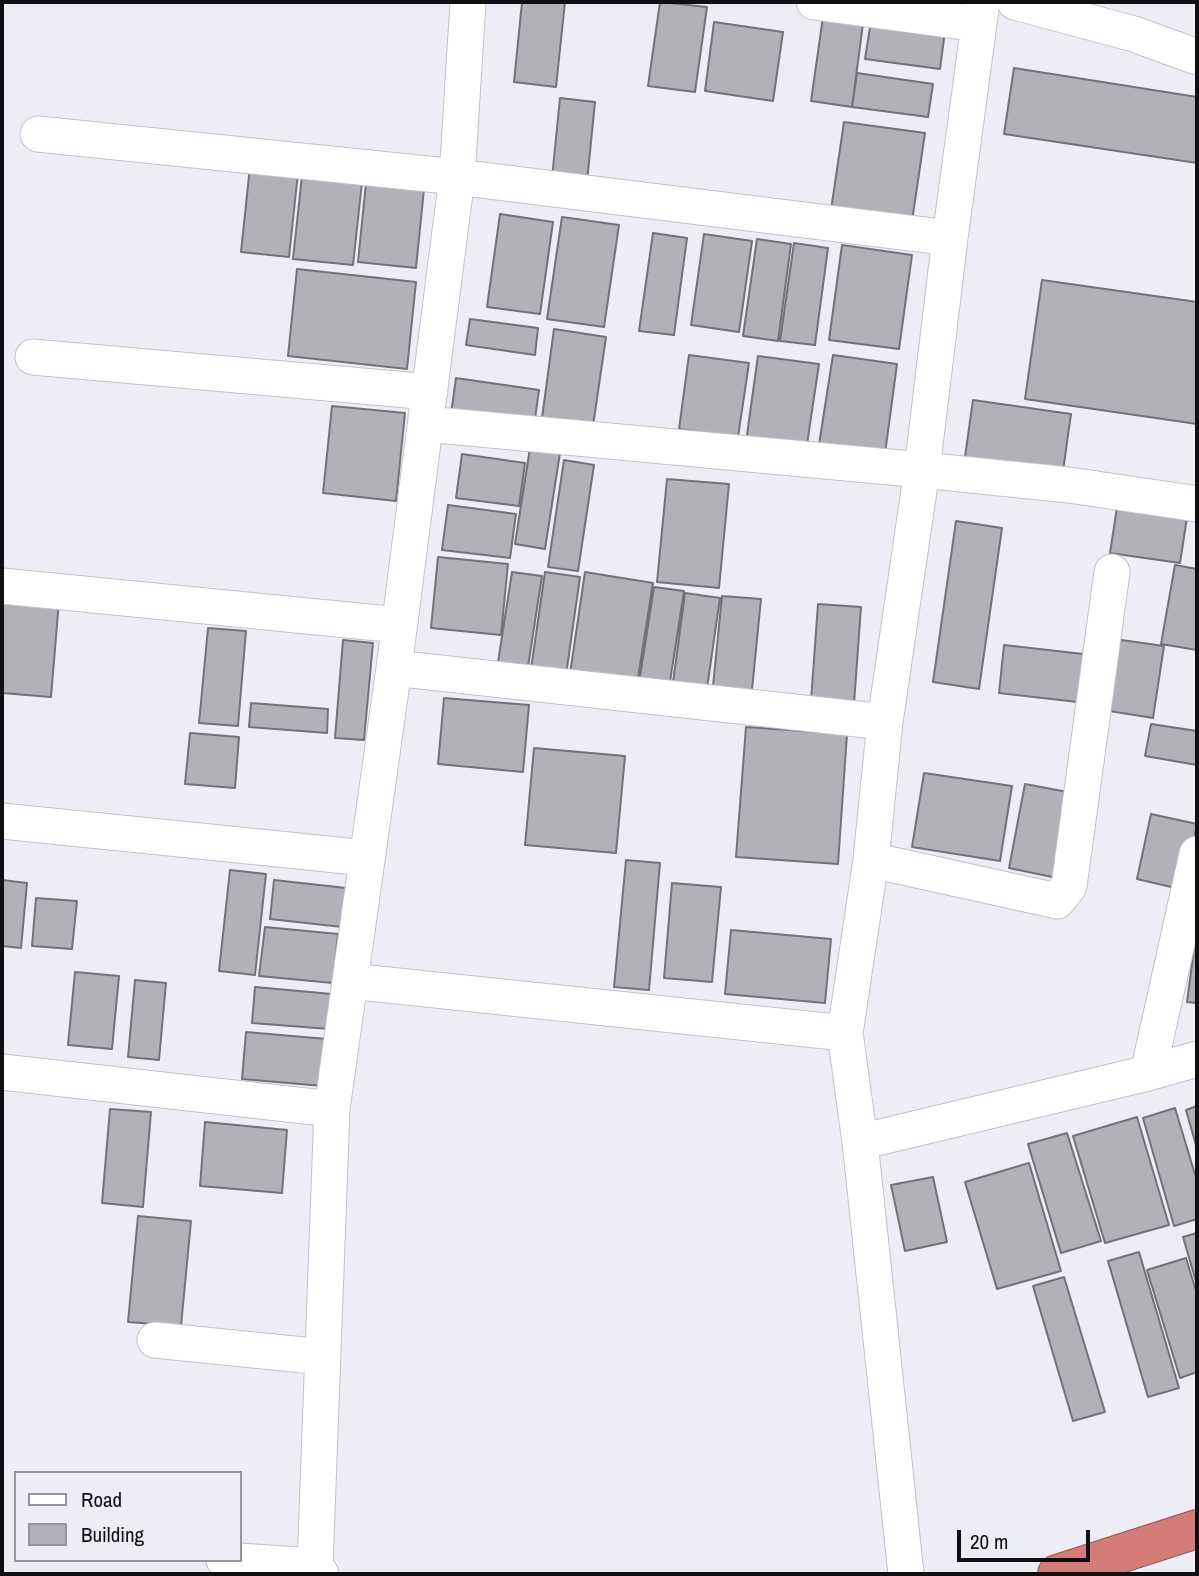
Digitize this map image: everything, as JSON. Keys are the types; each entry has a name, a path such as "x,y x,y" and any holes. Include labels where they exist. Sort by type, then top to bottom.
{"highway":[{"path":"1057,1574 1197,1529"}],"street":[{"path":"242,1562 318,1570 332,1109 394,668 457,177 468,2"},
{"path":"814,2 980,13 922,470 885,722 871,860 845,1034 860,1142 906,1574"},
{"path":"1015,2 1133,34 1197,57"},
{"path":"38,134 457,177 950,238"},
{"path":"33,358 922,470 1069,485 1197,504"},
{"path":"871,860 1056,901 1069,886 1112,572"},
{"path":"2,586 399,625"},
{"path":"394,668 885,722"},
{"path":"2,821 367,858"},
{"path":"1148,1073 1197,854"},
{"path":"350,981 845,1034"},
{"path":"860,1142 1197,1059"},
{"path":"2,1072 332,1109"},
{"path":"155,1340 323,1357"}],"building":[{"path":"522,2 565,2 556,87 514,82"},
{"path":"660,2 707,7 695,92 648,86"},
{"path":"824,10 864,16 852,107 811,101"},
{"path":"871,21 945,31 940,69 865,59"},
{"path":"714,22 783,32 773,101 705,91"},
{"path":"1014,68 1197,97 1197,163 1004,134"},
{"path":"857,73 933,84 928,117 852,107"},
{"path":"560,98 595,102 586,192 551,188"},
{"path":"844,122 925,133 911,228 830,217"},
{"path":"251,157 299,163 289,257 241,252"},
{"path":"367,173 425,179 416,268 358,262"},
{"path":"302,176 362,182 353,265 293,259"},
{"path":"500,214 553,222 540,314 487,307"},
{"path":"562,217 619,225 604,327 547,319"},
{"path":"653,233 687,238 674,335 639,331"},
{"path":"704,234 752,241 739,332 691,325"},
{"path":"757,239 791,244 778,341 743,336"},
{"path":"794,243 828,248 815,345 780,341"},
{"path":"842,245 912,255 899,349 829,340"},
{"path":"297,269 416,282 407,369 288,356"},
{"path":"1042,280 1197,302 1197,424 1025,399"},
{"path":"470,319 538,328 535,355 466,345"},
{"path":"554,329 606,337 593,426 542,418"},
{"path":"689,355 749,363 738,437 679,429"},
{"path":"833,355 897,364 884,461 818,451"},
{"path":"758,356 819,364 806,451 746,442"},
{"path":"456,378 539,390 534,426 451,414"},
{"path":"973,400 1071,414 1062,478 964,464"},
{"path":"332,406 405,413 396,501 323,493"},
{"path":"530,448 560,453 545,549 515,544"},
{"path":"462,454 525,463 519,506 456,498"},
{"path":"564,460 594,465 578,571 548,567"},
{"path":"667,479 729,484 719,588 657,582"},
{"path":"1118,501 1188,511 1180,563 1110,553"},
{"path":"448,505 516,514 510,558 442,550"},
{"path":"956,521 1002,528 979,689 933,682"},
{"path":"438,557 508,564 501,635 431,628"},
{"path":"1175,565 1197,569 1197,650 1161,644"},
{"path":"512,572 542,576 527,673 497,669"},
{"path":"545,572 580,577 566,675 531,669"},
{"path":"585,572 653,583 637,684 570,674"},
{"path":"654,587 684,591 669,688 639,683"},
{"path":"685,593 720,598 706,695 672,690"},
{"path":"722,596 761,599 751,700 712,696"},
{"path":"2,597 59,601 51,697 2,693"},
{"path":"818,604 861,607 854,704 811,701"},
{"path":"208,628 246,631 238,726 199,723"},
{"path":"1114,639 1164,646 1153,718 1103,710"},
{"path":"343,640 373,643 364,740 335,738"},
{"path":"1004,645 1092,655 1086,703 999,693"},
{"path":"444,698 529,705 523,772 438,764"},
{"path":"251,703 328,709 327,733 249,727"},
{"path":"1151,724 1197,731 1197,765 1145,756"},
{"path":"746,727 847,734 838,864 736,857"},
{"path":"190,733 239,737 235,788 185,784"},
{"path":"534,748 625,756 616,853 525,845"},
{"path":"924,773 1012,786 1000,861 912,847"},
{"path":"1025,784 1073,793 1057,878 1009,868"},
{"path":"1151,814 1197,824 1184,890 1137,879"},
{"path":"626,860 660,863 649,990 614,987"},
{"path":"230,870 266,874 255,975 219,971"},
{"path":"2,880 27,883 21,948 2,946"},
{"path":"274,880 346,888 342,927 270,919"},
{"path":"672,883 721,887 712,982 664,978"},
{"path":"36,898 77,901 72,949 32,946"},
{"path":"265,927 338,934 333,983 259,976"},
{"path":"731,930 831,939 825,1003 725,994"},
{"path":"1197,934 1197,1003 1187,1002"},
{"path":"75,972 119,976 112,1049 68,1045"},
{"path":"135,980 166,983 159,1060 128,1057"},
{"path":"255,987 332,994 329,1029 252,1023"},
{"path":"246,1032 327,1039 323,1086 242,1079"},
{"path":"1197,1106 1197,1149 1186,1110"},
{"path":"1175,1108 1197,1181 1197,1219 1174,1226 1143,1118"},
{"path":"110,1109 151,1112 143,1207 102,1203"},
{"path":"1137,1117 1169,1225 1105,1243 1073,1136"},
{"path":"205,1122 287,1130 282,1193 200,1186"},
{"path":"1067,1133 1101,1241 1061,1253 1028,1144"},
{"path":"1029,1163 1061,1271 997,1289 965,1182"},
{"path":"933,1177 947,1242 905,1251 891,1185"},
{"path":"138,1216 191,1221 181,1326 128,1322"},
{"path":"1197,1233 1197,1285 1183,1237"},
{"path":"1139,1252 1179,1388 1148,1397 1108,1261"},
{"path":"1186,1258 1197,1294 1197,1372 1180,1378 1147,1270"},
{"path":"1064,1277 1105,1412 1073,1421 1033,1286"}]}
